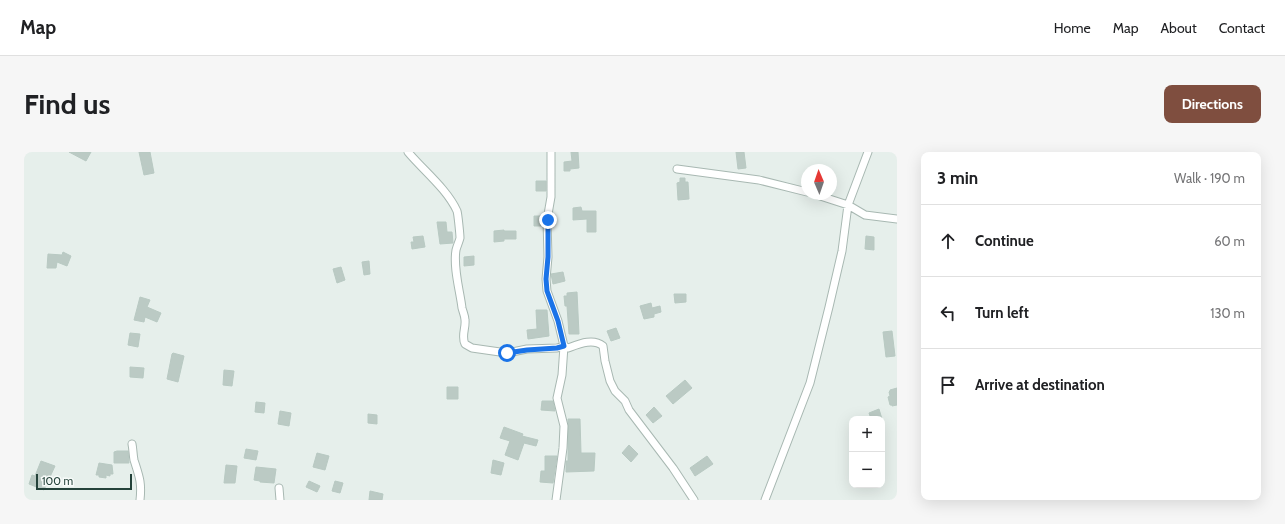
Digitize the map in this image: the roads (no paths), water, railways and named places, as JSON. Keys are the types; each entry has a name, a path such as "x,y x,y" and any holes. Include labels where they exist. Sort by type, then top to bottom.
{"street":[{"path":"408,152 446,195 456,210 460,238 456,251 457,276 462,310 465,317 466,327 463,337 465,344 472,348 507,353 564,346 568,348 583,342 599,343 603,346 607,371 615,391 625,401 629,410 673,468 694,500"},
{"path":"551,152 551,197 548,220 548,257 546,279 547,291 558,321 564,346 562,375 557,398 564,426 563,448 556,500"},
{"path":"765,500 810,383 842,250 848,205 868,152"},
{"path":"677,169 759,180 801,190"},
{"path":"833,200 848,205 865,215 897,219"},
{"path":"132,444 134,460 140,475 140,500"},
{"path":"279,488 280,500"}]}
